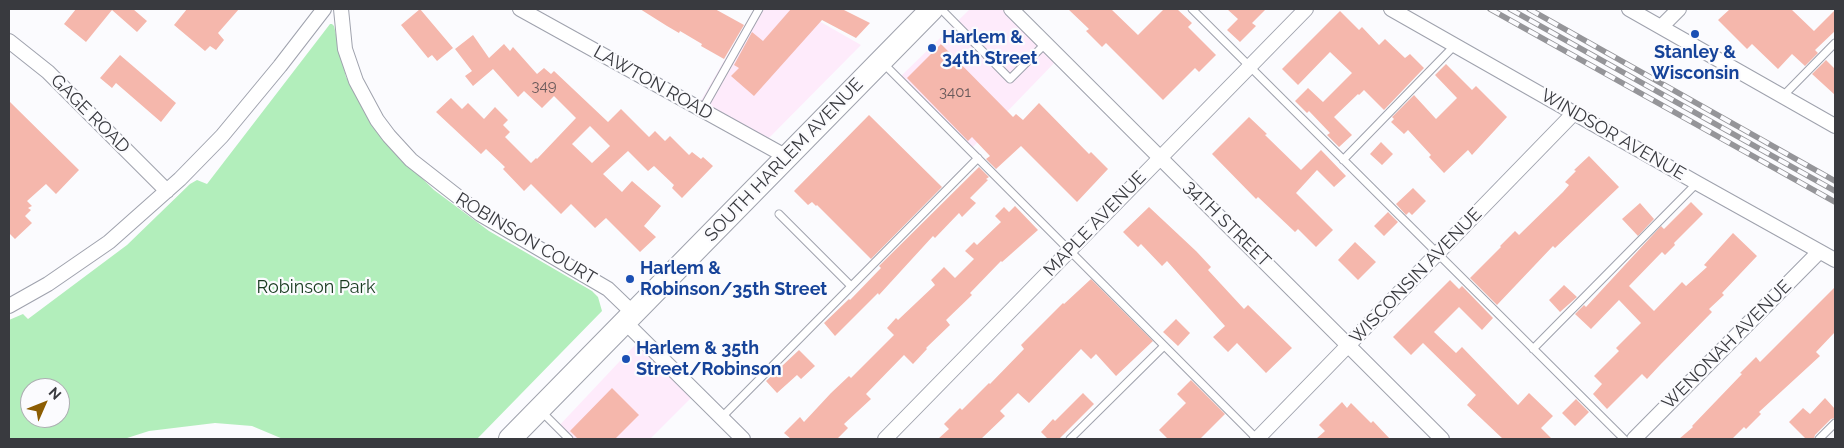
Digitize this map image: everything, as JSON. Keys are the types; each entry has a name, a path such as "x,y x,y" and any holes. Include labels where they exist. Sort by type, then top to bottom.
{"main road":[{"name":"SOUTH HARLEM AVENUE","path":"510,439 932,9"}],"street":[{"path":"9,306 48,284 109,242 167,191 222,136 324,9"},
{"name":"ROBINSON COURT","path":"341,9 345,48 356,81 377,120 411,160 480,214 608,289 629,318 721,418 743,439"},
{"name":"LAWTON ROAD","path":"520,9 786,157"},
{"name":"34TH STREET","path":"1011,9 1442,439"},
{"name":"MAPLE AVENUE","path":"885,439 1306,9"},
{"name":"WINDSOR AVENUE","path":"1391,9 1835,260"},
{"path":"1629,9 1835,126"},
{"path":"1661,27 1679,9"},
{"name":"GAGE ROAD","path":"9,41 48,72 167,191"},
{"name":"WISCONSIN AVENUE","path":"1257,439 1574,113"},
{"name":"WENONAH AVENUE","path":"1634,439 1819,252"}],"lane":[{"path":"702,110 759,9"},
{"path":"941,9 1010,79 1046,43"},
{"path":"1192,9 1624,439"},
{"path":"1784,96 1835,43"},
{"path":"1343,160 1455,44"},
{"path":"881,61 1257,439"},
{"path":"721,418 978,158"},
{"path":"1533,349 1697,183"},
{"path":"779,214 852,286"},
{"path":"1070,439 1164,346"},
{"path":"539,409 569,439"},
{"path":"1819,439 1835,423"}],"shaded area":[{"path":"754,9 798,9 861,45 762,145 696,109"},
{"path":"970,9 1006,9 1058,59 972,148 900,77"},
{"path":"635,345 693,396 650,439 564,439 555,430"}],"green space":[{"name":"Robinson Park","path":"330,24 332,24 346,77 392,149 434,190 489,231 592,291 598,297 602,311 477,439 283,439 252,426 215,423 149,431 124,439 9,439 9,320 23,314 28,319 127,245 190,184 197,180 207,184"}],"building":[{"path":"76,9 133,9 147,21 137,32 112,10 86,42 64,24"},
{"path":"187,9 239,9 218,33 224,40 216,50 210,46 205,51 174,25"},
{"path":"420,9 453,48 437,61 432,55 428,58 401,25"},
{"path":"640,9 715,9 744,25 724,59 701,46 702,44 680,31 679,33"},
{"path":"791,9 842,9 870,23 856,38 822,20 754,96 731,76 739,68 734,65 752,32 763,41"},
{"path":"1068,9 1111,9 1138,35 1164,9 1177,9 1192,23 1188,27 1216,55 1199,72 1195,68 1163,100 1106,43 1102,47 1086,31 1089,29"},
{"path":"1227,9 1266,9 1252,23 1256,26 1240,42 1227,30 1238,19"},
{"path":"1730,9 1791,9 1814,31 1835,10 1835,31 1815,50 1818,53 1805,66 1792,54 1778,69 1752,44 1747,49 1718,20"},
{"path":"1340,11 1359,30 1362,27 1379,45 1385,39 1405,58 1410,54 1424,68 1384,110 1364,90 1358,94 1334,117 1352,135 1339,147 1327,135 1330,133 1309,111 1307,113 1295,101 1308,88 1323,102 1352,73 1330,52 1298,85 1282,69"},
{"path":"473,35 489,58 504,44 510,51 513,47 537,74 544,68 551,74 554,71 608,122 621,109 649,137 655,131 665,141 670,136 689,155 692,152 701,159 703,157 713,166 682,198 672,188 674,185 654,166 648,171 628,151 603,174 622,192 632,181 661,206 644,226 656,237 640,252 606,218 595,228 571,204 561,214 531,184 524,191 503,169 505,167 486,149 481,154 436,112 451,98 462,109 468,103 484,119 495,107 508,120 503,125 510,132 505,137 531,163 576,118 554,96 542,108 524,91 518,97 493,69 473,86 465,76 472,71 455,49","holes":["590,126 610,146 592,163 572,144"]},
{"path":"941,44 1013,117 1016,114 1023,120 1039,103 1089,154 1091,152 1108,169 1077,202 1021,146 996,169 986,159 990,156 972,137 968,141 907,78"},
{"path":"120,55 176,103 161,122 116,83 112,88 100,78"},
{"path":"1826,60 1835,69 1835,95 1812,74"},
{"path":"1446,64 1472,90 1476,86 1507,117 1472,155 1468,150 1444,173 1429,157 1431,155 1408,130 1404,134 1391,122 1394,119 1392,117 1414,95 1436,119 1457,98 1435,75"},
{"path":"9,101 79,170 56,194 46,184 27,201 32,206 28,208 31,210 25,216 32,223 15,239 9,233"},
{"path":"869,115 942,187 871,259 817,205 812,202 808,205 794,191"},
{"path":"1249,117 1301,170 1321,150 1346,176 1334,187 1317,170 1296,193 1333,230 1316,247 1298,229 1295,232 1258,197 1256,199 1212,154"},
{"path":"1381,142 1393,154 1382,165 1370,154"},
{"path":"1589,156 1619,187 1555,248 1553,246 1497,305 1470,278 1515,231 1519,235 1563,192 1569,185 1565,182 1576,171 1574,170"},
{"path":"979,167 989,177 970,198 976,203 962,217 959,213 935,238 933,236 879,295 878,293 835,336 824,323 850,300 881,268 879,266"},
{"path":"1413,188 1426,201 1412,215 1409,212 1406,215 1396,204"},
{"path":"1691,202 1703,214 1674,243 1675,245 1665,255 1662,252 1629,286 1654,311 1682,282 1686,286 1707,267 1704,265 1733,233 1757,256 1722,293 1724,295 1709,309 1712,312 1647,379 1642,374 1607,409 1593,394 1602,384 1594,376 1619,351 1616,348 1641,323 1619,300 1591,329 1575,314 1584,305 1586,307 1661,226 1664,229"},
{"path":"1640,203 1654,219 1638,236 1622,219"},
{"path":"1015,206 1038,230 1001,261 970,293 972,295 946,320 950,325 926,348 913,364 904,355 866,394 871,399 844,424 848,428 837,439 791,439 784,433 800,417 804,422 831,393 849,376 851,378 894,335 887,328 935,285 931,280 944,267 955,278 974,259 965,251 974,242 977,245 1001,222 995,216 1004,207 1009,212"},
{"path":"1149,207 1211,267 1208,270 1244,309 1248,305 1292,348 1266,373 1237,343 1228,352 1213,337 1225,326 1167,261 1162,266 1141,244 1138,247 1123,232"},
{"path":"1388,212 1398,222 1384,236 1374,226"},
{"path":"1355,242 1376,262 1358,280 1338,260"},
{"path":"1091,279 1153,341 1116,376 1096,354 1091,359 1081,349 1029,403 1018,393 1000,411 1005,416 981,439 938,439 949,429 944,424 960,408 962,410 990,384 1024,349 1021,345 1063,303"},
{"path":"1450,280 1459,289 1462,286 1493,318 1482,330 1459,307 1434,332 1456,353 1462,347 1518,405 1529,393 1553,416 1541,428 1552,439 1503,439 1467,405 1476,395 1423,343 1411,355 1393,337"},
{"path":"1564,285 1577,297 1560,312 1549,300"},
{"path":"1835,287 1835,332 1816,352 1820,356 1759,412 1761,414 1746,429 1744,427 1732,439 1679,439 1693,427 1756,357 1760,362"},
{"path":"1176,319 1190,333 1178,346 1163,332"},
{"path":"799,350 815,366 801,379 797,375 777,393 766,381"},
{"path":"1191,380 1225,414 1200,439 1168,439 1159,430 1186,403 1177,394"},
{"path":"612,388 639,415 615,439 578,439 570,431"},
{"path":"1083,393 1094,404 1059,439 1048,439 1041,432"},
{"path":"1825,398 1835,409 1835,418 1831,419 1815,435 1814,439 1806,439 1789,422 1803,408 1810,414"},
{"path":"1576,399 1589,412 1575,426 1562,413"},
{"path":"1342,402 1347,408 1351,403 1371,423 1373,421 1390,439 1316,439 1325,431 1319,425"}],"railway":[{"path":"1490,9 1835,202"},
{"path":"1510,9 1835,191"},
{"path":"1529,9 1835,181"}],"place":[{"name":"Stanley & Wisconsin","path":"1695,34"},
{"name":"Harlem & 34th Street","path":"932,48"},
{"name":"Harlem & Robinson/35th Street","path":"630,279"},
{"name":"Harlem & 35th Street/Robinson","path":"626,359"}]}
